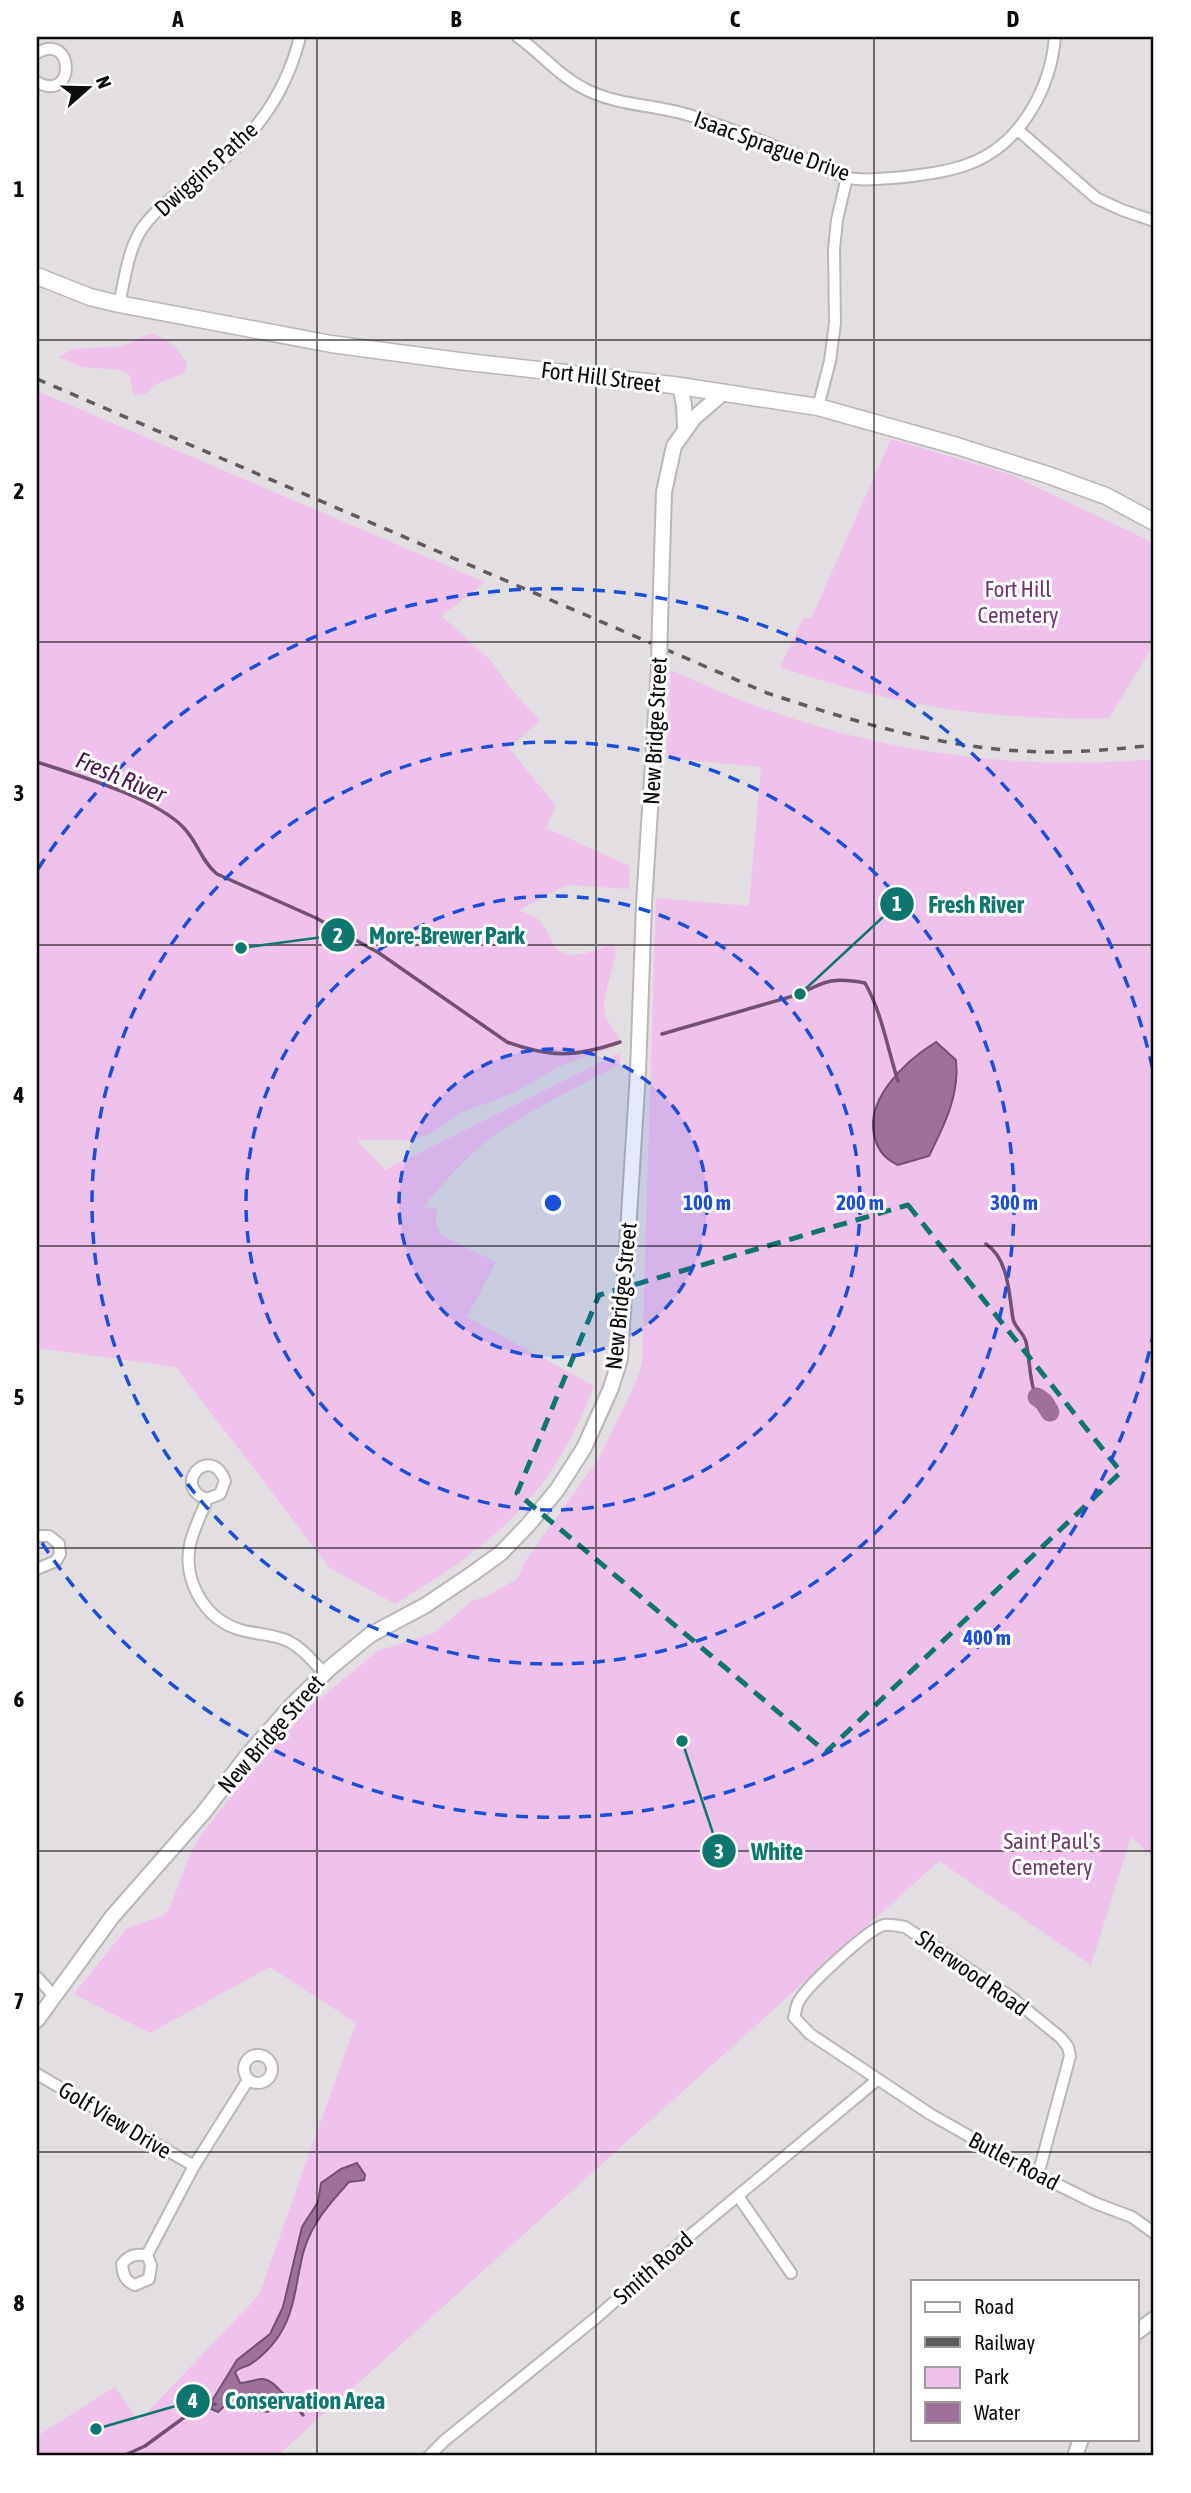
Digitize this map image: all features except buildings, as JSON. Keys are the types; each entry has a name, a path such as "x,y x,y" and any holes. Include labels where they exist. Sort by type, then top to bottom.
{"main road":[{"name":"Fort Hill Street","path":"37,276 90,297 119,304 331,344 680,386 818,407 1048,475 1106,496 1154,522"}],"street":[{"name":"Dwiggins Pathe","path":"119,304 133,249 143,228 170,199 220,162 256,127 286,79 300,37"},
{"name":"Isaac Sprague Drive","path":"519,37 557,71 589,91 619,101 668,109 693,117 774,146 847,177 892,178 949,170 977,161 1018,130 1032,110 1042,86 1051,63 1055,37"},
{"path":"37,53 46,49 57,51 67,66 60,82 48,86 37,82"},
{"path":"1018,130 1096,198 1154,221"},
{"path":"818,407 830,361 835,323 836,230 847,177"},
{"name":"New Bridge Street","path":"680,386 685,428"},
{"name":"New Bridge Street","path":"37,2020 52,1995 112,1917 204,1812 247,1756 324,1673 370,1635 426,1605 501,1553 528,1525 565,1479 584,1448 611,1388 620,1359 624,1302 659,667 664,492 674,446 685,428 724,392"},
{"path":"207,1499 190,1543 188,1562 192,1581 207,1609 232,1627 286,1640 299,1647 324,1673"},
{"path":"37,1536 49,1536 59,1544 60,1555 56,1561 37,1570"},
{"name":"Sherwood Road","path":"877,2080 810,2034 794,2017 798,2001 873,1930 886,1925 905,1927 1011,1997 1068,2046 1068,2067 1038,2175"},
{"path":"37,1977 52,1995"},
{"name":"Golf View Drive","path":"37,2074 194,2166"},
{"name":"Golf View Drive","path":"147,2255 194,2166 248,2080"},
{"name":"Butler Road","path":"877,2080 977,2142 1095,2203 1132,2217 1154,2233"},
{"name":"Smith Road","path":"429,2456 877,2080"},
{"path":"738,2196 791,2273"},
{"path":"1138,2331 1154,2319"}],"highlighted area":[{"path":"908,1205 1121,1472 826,1752 517,1493 599,1295"}],"green space":[{"path":"149,334 161,337 171,344 187,364 184,373 154,385 146,394 134,395 129,374 122,370 81,367 59,357 73,349 123,346"},
{"path":"37,391 485,582 442,616 492,662 510,688 540,721 509,748 556,806 546,828 630,866 629,889 567,885 519,910 539,920 553,944 562,952 585,953 613,944 617,951 604,999 605,1017 619,1037 617,1046 557,1067 516,1092 462,1112 431,1133 412,1140 357,1140 385,1170 621,1052 620,1064 532,1111 483,1144 459,1166 423,1207 437,1209 436,1224 441,1235 496,1262 467,1317 594,1386 559,1458 539,1488 516,1514 462,1560 395,1604 330,1568 176,1367 37,1348"},
{"name":"Fort Hill Cemetery","path":"891,439 1009,474 1154,543 1154,644 1109,718 1025,717 942,708 860,691 780,667 804,617 811,619"},
{"name":"Saint Paul's Cemetery","path":"671,670 720,692 816,726 911,748 959,756 1056,763 1154,759 1154,1857 1131,1837 1091,1965 939,1861 277,2456 37,2456 37,2436 115,2387 139,2421 259,2295 356,2023 270,1967 150,2033 74,1994 127,1928 163,1916 169,1909 199,1838 238,1787 311,1706 378,1651 434,1633 472,1601 488,1596 517,1579 526,1560 598,1460 636,1382 642,1363 656,898 749,906 761,767 667,758"}],"water":[{"path":"936,1042 956,1060 956,1085 950,1109 929,1156 898,1165 884,1156 876,1142 873,1127 875,1112 880,1098 899,1071"},
{"path":"357,2163 365,2175 364,2180 349,2182 322,2214 307,2240 293,2304 280,2334 258,2359 235,2372 240,2383 267,2380 291,2400 281,2402 268,2412 256,2410 237,2400 228,2403 218,2412 211,2409 213,2399 237,2360 270,2334 283,2307 302,2227 318,2202 321,2183 341,2169"}],"waterway":[{"name":"Fresh River","path":"37,762 114,788 154,806 183,827 217,874 316,918 379,953 507,1042 537,1051 564,1054 590,1051 620,1042"},
{"name":"Fresh River","path":"662,1034 800,994 831,981 865,983 880,1018 898,1081"},
{"path":"986,1244 994,1251 1004,1268 1013,1319 1026,1342 1034,1391"},
{"path":"1037,1397 1050,1412"},
{"path":"284,2401 293,2402 303,2415"},
{"path":"123,2456 145,2446 186,2416 215,2404"}],"railway":[{"path":"37,379 767,693 829,713 956,744 1038,752 1154,745"}],"place":[{"name":"More-Brewer Park","path":"241,948"},
{"name":"Fresh River","path":"800,994"},
{"name":"White","path":"682,1741"},
{"name":"Conservation Area","path":"96,2429"}]}
